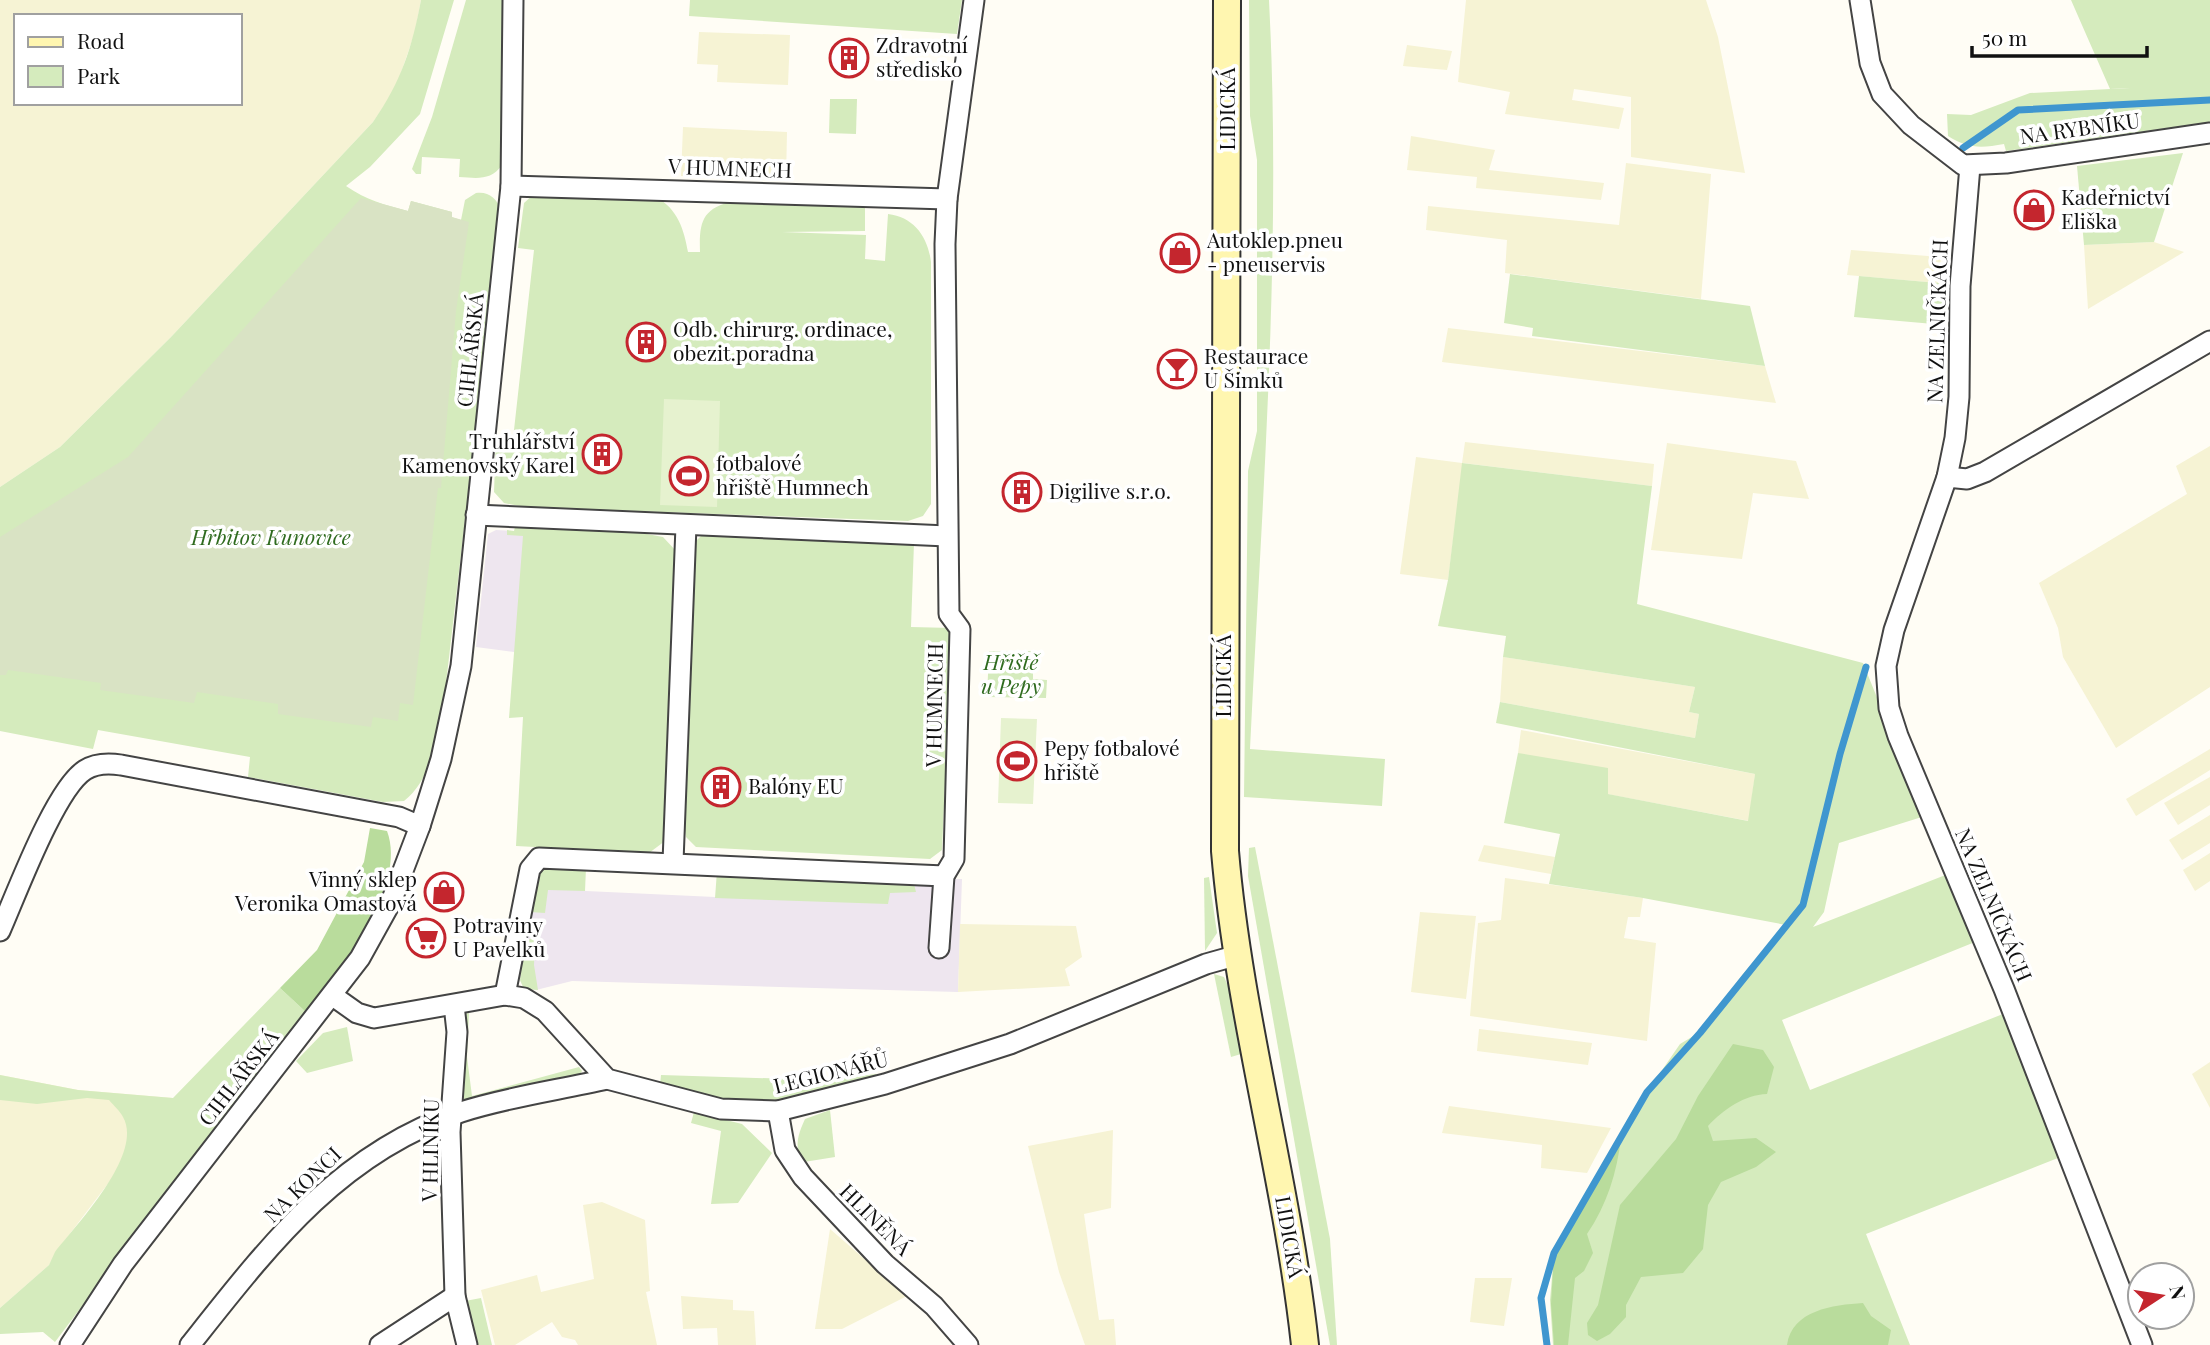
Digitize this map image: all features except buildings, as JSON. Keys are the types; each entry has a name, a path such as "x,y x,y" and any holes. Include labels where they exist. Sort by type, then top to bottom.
{"main road":[{"name":"LIDICKÁ","path":"1227,0 1224,813 1228,881 1238,955 1283,1202 1305,1345"}],"street":[{"name":"CIHLÁŘSKÁ","path":"70,1345 123,1264 332,996 381,922 420,826 454,707 476,515 511,186 513,0"},
{"name":"V HUMNECH","path":"939,948 944,876 954,859 960,629 949,614 947,199 974,0"},
{"path":"1860,0 1870,63 1882,94 1892,107 1938,148 1963,164"},
{"name":"NA RYBNÍKU","path":"1963,164 2210,133"},
{"name":"NA ZELNIČKÁCH","path":"1963,164 1959,397 1947,477 1887,655 1885,678 1889,708 2096,1222 2142,1345"},
{"name":"V HUMNECH","path":"511,186 947,199"},
{"path":"1947,477 1967,479 1992,469 2210,341"},
{"path":"476,515 947,536"},
{"path":"673,862 686,526"},
{"path":"0,931 64,793 84,771 99,764 121,765 385,815 420,826"},
{"path":"505,995 530,869 536,860 673,862 944,876"},
{"name":"LEGIONÁŘŮ","path":"607,1079 721,1109 778,1111 885,1084 1010,1044 1206,964 1238,955"},
{"path":"332,996 357,1013 374,1018 505,995 524,998 545,1011 607,1079"},
{"name":"V HLINÍKU","path":"454,1005 457,1032 451,1116 455,1296 467,1345"},
{"name":"NA KONCI","path":"190,1345 243,1278 327,1187 383,1147 451,1116 607,1079"},
{"name":"HLINĚNÁ","path":"778,1111 785,1150 803,1177 885,1264 934,1306 968,1345"},
{"path":"380,1345 455,1296"}],"shaded area":[{"path":"0,0 421,0 415,32 395,90 373,122 171,337 60,447 0,487"},
{"path":"1466,0 1706,0 1718,37 1745,173 1631,157 1631,97 1574,89 1572,100 1624,108 1619,129 1505,114 1510,92 1458,82"},
{"path":"699,32 790,35 788,85 717,82 718,65 697,64"},
{"path":"1407,45 1452,51 1447,70 1403,66"},
{"path":"683,127 787,132 786,180 681,176"},
{"path":"1411,136 1495,150 1489,170 1604,183 1601,200 1476,188 1477,177 1407,170"},
{"path":"1626,163 1711,174 1701,299 1505,273 1507,240 1426,230 1428,206 1619,225"},
{"path":"2154,242 2184,252 2088,309 2084,245"},
{"path":"1851,250 1941,257 1938,283 1847,275"},
{"path":"1448,328 1765,366 1776,403 1442,362"},
{"path":"1465,442 1654,464 1652,486 1463,463 1448,580 1400,574 1416,457 1462,463"},
{"path":"1667,443 1796,461 1809,499 1753,493 1742,559 1651,550"},
{"path":"2210,446 2210,687 2116,748 2063,657 2058,628 2039,583 2187,494 2176,466"},
{"path":"496,530 532,532 522,653 476,647 488,534"},
{"path":"1503,657 1695,687 1689,712 1699,714 1695,738 1500,702"},
{"path":"1521,730 1755,774 1749,821 1607,794 1518,753"},
{"path":"2210,749 2210,770 2136,816 2126,799"},
{"path":"2210,777 2210,805 2178,825 2164,803"},
{"path":"2210,815 2210,843 2182,860 2169,840"},
{"path":"1484,845 1555,857 1551,874 1478,861"},
{"path":"2210,853 2210,881 2195,891 2183,870"},
{"path":"535,878 586,891 715,897 909,879 962,879 958,992 572,981 536,990 524,989 520,980"},
{"path":"1505,878 1643,898 1640,917 1628,917 1624,938 1656,943 1647,1041 1470,1016 1478,923 1501,920"},
{"path":"1420,912 1476,916 1466,999 1411,992"},
{"path":"960,924 1076,926 1082,957 1065,969 1070,986 958,992"},
{"path":"1479,1029 1592,1043 1588,1065 1477,1051"},
{"path":"2210,1062 2210,1108 2192,1074"},
{"path":"0,1075 78,1090 173,1098 56,1252 49,1265 0,1308"},
{"path":"1449,1106 1611,1128 1587,1173 1541,1168 1542,1145 1442,1133"},
{"path":"1113,1130 1111,1208 1084,1214 1099,1320 1114,1319 1116,1345 1085,1345 1059,1272 1028,1146"},
{"path":"602,1202 645,1220 650,1291 646,1292 657,1345 578,1345 575,1340 562,1337 552,1322 515,1345 495,1345 481,1290 537,1275 541,1292 594,1279 583,1205"},
{"path":"830,1229 907,1296 842,1329 815,1329"},
{"path":"1475,1278 1512,1278 1504,1326 1470,1322"},
{"path":"681,1296 733,1300 733,1310 754,1311 756,1345 718,1345 717,1328 683,1329"}],"green space":[{"name":"Hřbitov Kunovice","path":"421,0 454,0 420,114 370,167 346,186 391,207 408,211 411,201 452,212 451,217 461,220 465,200 476,193 491,196 501,210 443,709 435,746 421,782 404,801 383,802 248,777 250,757 98,730 93,749 0,731 0,487 60,447 171,337 373,122 391,93 404,64"},
{"path":"466,0 503,0 502,165 488,176 459,177 460,159 422,157 421,174 416,174 412,169 432,117"},
{"path":"690,0 962,0 957,34 689,16"},
{"path":"1249,0 1269,0 1273,187 1269,374 1250,749 1385,759 1382,806 1244,797 1248,471 1257,431 1257,160 1250,116"},
{"path":"2071,0 2210,0 2210,122 2006,151 2004,144 1975,146 1948,136 1947,114 1971,115 2030,93 2110,89"},
{"path":"830,99 857,99 856,134 829,133"},
{"path":"2183,153 2154,242 2084,245 2077,166"},
{"path":"535,193 656,197 675,214 688,252 700,252 700,232 709,212 734,201 865,206 865,231 782,232 866,235 865,259 885,261 888,214 912,224 927,244 931,262 931,504 923,516 908,521 525,507 504,503 494,492 496,437 513,439 534,250 518,248 524,203"},
{"name":"Hřbitov Kunovice","path":"361,198 408,211 411,201 452,212 452,217 469,222 456,311 441,488 438,488 413,705 400,703 398,721 373,717 371,727 278,714 278,704 197,692 194,703 100,690 101,683 8,670 6,675 0,675 0,537 128,457"},
{"path":"1510,274 1750,306 1765,366 1532,336 1533,328 1504,323"},
{"path":"1859,276 1938,283 1947,288 1945,325 1854,317"},
{"name":"fotbalové hřiště Humnech","path":"664,399 720,401 717,507 660,505"},
{"path":"1462,463 1652,486 1637,604 1863,663 1925,816 1839,843 1824,912 1813,927 1948,874 1975,942 1782,1020 1810,1090 2003,1014 2063,1156 1866,1234 1910,1345 1553,1345 1550,1300 1554,1254 1647,1092 1680,1044 1700,1032 1743,974 1786,925 1643,898 1549,884 1560,834 1504,823 1518,753 1608,768 1608,794 1748,821 1755,774 1496,723 1500,702 1695,738 1699,714 1689,712 1695,687 1503,657 1506,636 1438,626 1448,580"},
{"path":"515,527 631,531 663,537 677,552 665,841 649,853 516,846 523,717 509,718 523,536 507,535 507,530 514,531"},
{"path":"702,535 914,543 911,627 952,628 942,850 930,859 696,847 686,837 683,817 694,543"},
{"name":"Hřiště u Pepy","path":"989,651 1033,651 1033,679 1047,680 1046,698 987,697"},
{"name":"Pepy fotbalové hřiště","path":"1001,718 1037,719 1033,804 998,803"},
{"path":"370,828 387,831 391,853 388,877 367,927 308,1014 280,988 317,950 364,862"},
{"path":"1255,847 1330,1239 1337,1345 1330,1345 1248,876 1249,848"},
{"path":"547,867 586,868 585,891 548,890 545,913 530,912 539,872"},
{"path":"717,871 914,884 916,892 890,893 888,904 715,898"},
{"path":"1209,877 1217,933 1205,951 1204,878"},
{"path":"535,939 534,965 538,990 524,989 520,980 524,943"},
{"path":"1214,974 1224,977 1229,988 1241,1054 1231,1057"},
{"path":"280,988 308,1014 161,1201 55,1342 43,1332 0,1334 0,1308 49,1265 55,1252 92,1207 117,1169 127,1132 123,1117 109,1100 87,1098 37,1104 0,1100 0,1075 78,1090 173,1098"},
{"path":"469,1013 467,1057 472,1096 579,1067 582,1071 579,1076 469,1103 463,1098 464,1014"},
{"path":"347,1027 353,1061 307,1073 296,1061 323,1033"},
{"path":"1733,1044 1763,1050 1774,1067 1767,1094 1750,1097 1735,1104 1708,1126 1713,1141 1756,1138 1776,1152 1756,1167 1721,1182 1708,1205 1703,1249 1683,1273 1641,1277 1626,1305 1626,1317 1610,1334 1597,1341 1588,1335 1587,1323 1598,1305 1620,1205 1676,1139 1698,1096"},
{"path":"876,1074 814,1094 766,1102 728,1100 660,1085 661,1075 824,1080"},
{"path":"830,1110 835,1157 804,1162 798,1141 805,1119"},
{"path":"694,1112 742,1124 772,1153 738,1203 711,1204 721,1131 691,1123"},
{"path":"1621,1138 1610,1188 1587,1234 1593,1253 1584,1271 1575,1278 1568,1345 1554,1345 1551,1304 1554,1253"},
{"path":"481,1298 492,1345 478,1345 465,1301"},
{"path":"1863,1303 1871,1316 1891,1330 1888,1345 1787,1345 1790,1333 1805,1317 1839,1305"}],"waterway":[{"path":"1963,148 2018,110 2210,100"},
{"path":"1547,1345 1541,1298 1554,1253 1647,1092 1700,1033 1803,905 1840,754 1866,667"}],"place":[{"name":"Zdravotní středisko","path":"849,58"},
{"name":"Kadeřnictví Eliška","path":"2034,210"},
{"name":"Autoklep.pneu - pneuservis","path":"1180,253"},
{"name":"Odb. chirurg. ordinace, obezit.poradna","path":"646,342"},
{"name":"Restaurace U Šimků","path":"1177,369"},
{"name":"Truhlářství Kamenovský Karel","path":"602,454"},
{"name":"fotbalové hřiště Humnech","path":"689,476"},
{"name":"Digilive s.r.o.","path":"1022,492"},
{"name":"Pepy fotbalové hřiště","path":"1017,761"},
{"name":"Balóny EU","path":"721,787"},
{"name":"Vinný sklep Veronika Omastová","path":"444,892"},
{"name":"Potraviny U Pavelků","path":"426,938"}]}
